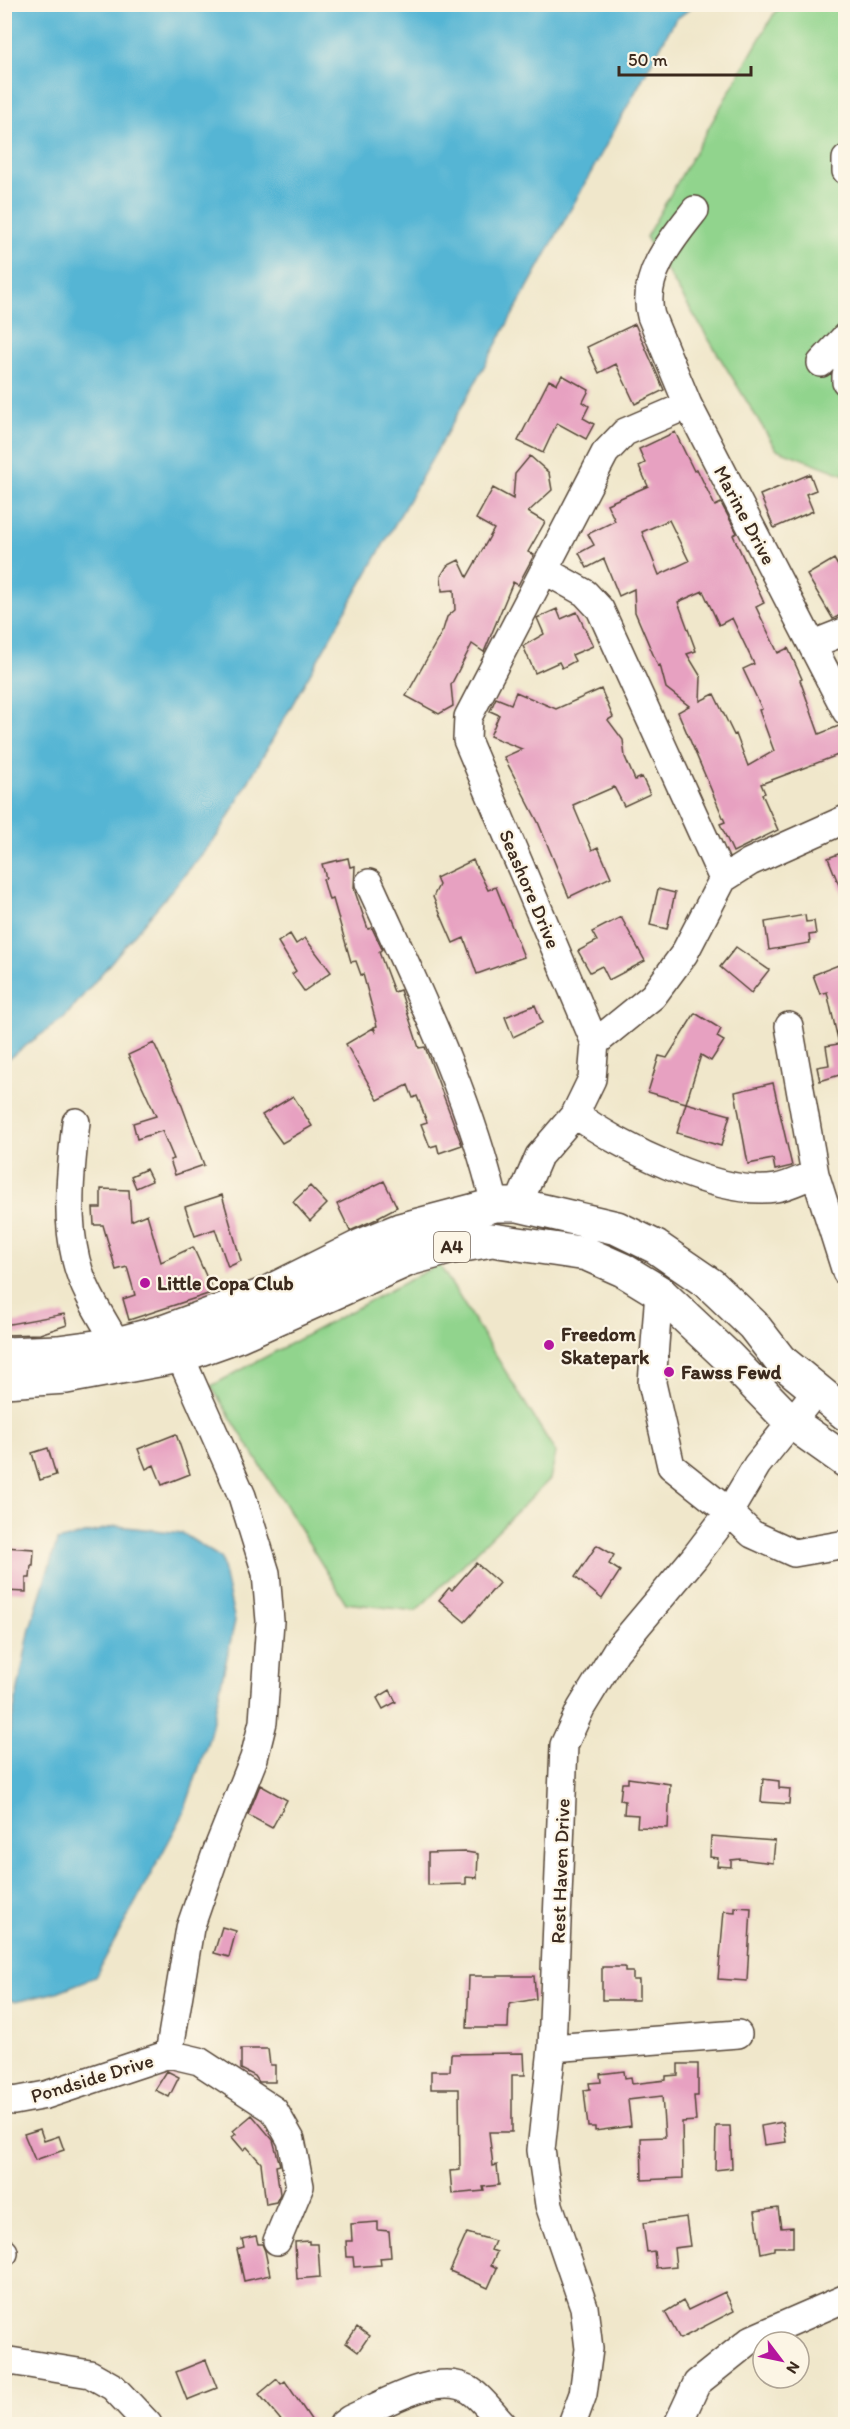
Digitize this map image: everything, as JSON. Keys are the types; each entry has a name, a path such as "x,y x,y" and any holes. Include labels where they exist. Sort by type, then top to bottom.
{"highway":[{"name":"A4","path":"4,1354 58,1352 117,1344 166,1331 251,1301 313,1273 361,1246 400,1230 506,1205 617,1228 656,1247 710,1284 753,1325 780,1360 846,1414"},
{"name":"A4","path":"4,1381 66,1377 180,1356 239,1335 409,1258 452,1246 492,1240 587,1254 623,1270 659,1292 727,1356 790,1422 846,1461"}],"street":[{"path":"846,159 846,171"},
{"name":"Marine Drive","path":"695,210 678,232 656,270 648,290 647,304 688,405 846,711"},
{"path":"821,363 846,336"},
{"path":"846,375 846,382"},
{"name":"Seashore Drive","path":"506,1205 539,1156 575,1114 592,1079 595,1043 467,740 465,728 473,704 605,453 626,432 688,405"},
{"path":"544,570 585,593 600,609 723,879"},
{"path":"813,644 846,631"},
{"path":"595,1043 653,996 684,954 723,879 750,862 846,819"},
{"path":"369,883 447,1061 506,1205"},
{"path":"789,1026 815,1174 846,1272"},
{"path":"575,1114 604,1135 661,1163 730,1185 776,1188 815,1174"},
{"path":"76,1122 69,1188 76,1261 94,1303 117,1344"},
{"path":"659,1292 652,1383 671,1466 729,1512 752,1534 794,1553 846,1544"},
{"path":"169,2054 190,1928 216,1853 254,1758 263,1722 270,1621 266,1573 242,1496 180,1356"},
{"name":"Rest Haven Drive","path":"572,2424 583,2394 589,2349 584,2307 549,2205 541,2150 552,2048 564,1745 581,1708 616,1651 729,1512 757,1465 817,1390"},
{"path":"552,2048 738,2034"},
{"name":"Pondside Drive","path":"4,2098 14,2101 46,2094 169,2054 199,2061 274,2110 291,2140 300,2186 277,2241"},
{"path":"678,2424 697,2383 752,2339 846,2298"},
{"path":"4,2360 90,2374 113,2387 148,2424"},
{"path":"342,2424 434,2383 454,2382 472,2391 503,2424"}],"green space":[{"path":"784,5 845,5 845,475 776,449 646,237 775,12"},
{"path":"439,1264 556,1453 550,1479 416,1611 346,1603 211,1386"}],"water":[{"path":"5,4 695,5 675,20 465,401 218,835 65,1017 5,1061"},
{"path":"116,1526 182,1533 221,1558 235,1621 209,1738 183,1815 95,1977 57,1992 15,2002 4,1997 5,1756 30,1628 57,1541"}],"building":[{"path":"635,324 664,390 635,404 616,364 599,373 587,347"},
{"path":"562,375 589,390 583,402 589,406 583,418 594,424 586,439 557,423 543,453 518,441 549,380 557,384"},
{"path":"675,432 694,471 697,469 715,506 721,503 737,533 733,535 764,603 756,607 778,653 788,648 802,679 800,680 819,734 841,725 846,727 846,752 761,784 765,793 762,794 778,830 733,852 720,824 725,822 678,712 689,706 666,688 660,665 658,666 635,612 634,589 619,596 604,559 587,568 579,553 594,545 588,534 615,521 607,504 648,486 639,466 645,463 639,449","holes":["669,520 689,561 659,575 642,532","703,591 719,625 732,618 754,664 743,669 762,709 759,710 774,751 748,766 736,734 734,735 714,694 700,701 701,677 687,654 696,651 678,602"]},
{"path":"530,456 549,473 552,490 528,512 545,522 528,552 534,555 518,585 513,582 484,652 472,644 451,685 453,706 439,714 406,696 443,630 447,617 455,610 454,590 442,591 441,576 447,566 459,560 467,577 494,529 476,519 493,488 513,499 515,474"},
{"path":"810,474 816,490 806,494 813,511 774,528 760,495"},
{"path":"834,559 846,579 846,612 833,619 807,575"},
{"path":"557,609 561,619 577,612 593,646 572,655 575,661 562,668 559,662 535,673 523,646 544,634 537,618"},
{"path":"601,689 613,717 608,720 623,740 625,757 635,780 642,777 650,794 624,806 614,787 573,805 592,850 598,847 611,877 569,897 538,822 504,757 522,749 490,736 499,715 490,711 496,698 511,704 516,692 556,709"},
{"path":"846,851 846,899 845,900 828,858"},
{"path":"348,858 350,867 355,866 354,889 368,929 372,928 382,949 379,952 394,992 400,990 419,1048 425,1047 462,1145 439,1153 437,1145 430,1147 421,1124 427,1122 417,1096 413,1098 408,1085 378,1100 346,1044 373,1028 376,1033 374,1027 377,1026 363,974 361,975 356,961 351,962 333,899 329,900 323,879 326,878 322,864"},
{"path":"473,860 488,890 496,887 524,957 477,974 464,938 453,943 433,897 439,885 436,878"},
{"path":"658,889 675,893 667,929 650,925"},
{"path":"805,915 806,922 814,921 816,934 809,935 810,943 769,950 765,922"},
{"path":"621,917 645,961 609,980 602,966 590,972 578,951 597,941 592,932"},
{"path":"290,934 296,944 305,938 331,972 304,991 292,974 296,971 278,942"},
{"path":"736,947 769,970 751,993 720,967"},
{"path":"846,962 846,1073 820,1081 817,1067 829,1065 826,1046 839,1044 827,992 820,994 813,975"},
{"path":"535,1005 542,1023 513,1037 505,1017"},
{"path":"695,1013 721,1029 717,1037 724,1041 711,1061 701,1055 686,1103 648,1092 659,1056 667,1058"},
{"path":"154,1043 178,1095 204,1165 175,1175 170,1160 174,1159 162,1131 137,1139 133,1123 156,1116 128,1055"},
{"path":"773,1083 792,1166 775,1170 773,1159 748,1164 735,1092"},
{"path":"293,1096 312,1126 282,1143 262,1115"},
{"path":"686,1103 730,1115 721,1146 677,1133"},
{"path":"146,1169 152,1181 136,1188 131,1176"},
{"path":"384,1181 397,1207 350,1231 337,1204"},
{"path":"310,1186 327,1204 310,1221 293,1202"},
{"path":"101,1189 129,1190 131,1221 147,1214 161,1262 193,1247 212,1289 209,1290 211,1293 129,1320 123,1299 135,1295 127,1267 116,1270 103,1225 94,1225 93,1208 101,1208"},
{"path":"222,1195 241,1261 228,1267 215,1229 195,1236 185,1207"},
{"path":"64,1314 67,1325 40,1334 4,1335 4,1325"},
{"path":"176,1434 190,1474 162,1485 154,1465 146,1469 138,1449"},
{"path":"48,1448 56,1475 40,1480 32,1453"},
{"path":"597,1545 614,1555 609,1564 620,1571 602,1599 575,1577"},
{"path":"4,1547 34,1549 30,1578 26,1578 26,1592 4,1591"},
{"path":"476,1563 499,1583 465,1622 439,1600 449,1588 452,1590"},
{"path":"390,1690 396,1702 383,1709 377,1698"},
{"path":"628,1778 670,1784 668,1828 637,1827 638,1815 624,1814 625,1801 620,1800 622,1783 628,1783"},
{"path":"763,1779 779,1781 779,1788 790,1789 789,1804 761,1802"},
{"path":"260,1785 287,1800 272,1828 248,1815"},
{"path":"711,1836 775,1841 773,1863 740,1859 731,1860 731,1867 717,1866 718,1858 710,1857"},
{"path":"428,1853 478,1854 477,1878 466,1877 466,1884 428,1885"},
{"path":"735,1907 751,1908 747,1981 718,1979 724,1911 735,1912"},
{"path":"222,1927 236,1931 229,1957 214,1953"},
{"path":"602,1967 625,1967 625,1972 633,1972 633,1980 639,1980 639,2000 602,2000"},
{"path":"469,1976 534,1976 536,1999 509,2004 508,2028 467,2028"},
{"path":"241,2049 268,2049 270,2065 275,2065 275,2082 259,2082 255,2076 241,2069"},
{"path":"524,2053 525,2075 512,2075 512,2132 489,2132 493,2166 497,2165 499,2185 483,2187 484,2191 452,2194 450,2171 460,2170 459,2089 431,2089 431,2071 450,2071 451,2054"},
{"path":"678,2064 698,2064 698,2096 694,2096 696,2121 682,2122 683,2178 642,2180 641,2138 665,2137 662,2096 628,2100 631,2126 595,2131 595,2127 588,2127 584,2090 590,2089 589,2083 601,2082 600,2074 624,2071 625,2078 631,2077 632,2084 666,2080 666,2076 678,2075"},
{"path":"167,2071 179,2077 169,2097 155,2090"},
{"path":"252,2115 273,2140 280,2165 276,2166 280,2194 276,2202 266,2204 261,2163 247,2147 243,2150 232,2137 236,2134 233,2131"},
{"path":"783,2122 786,2142 764,2145 761,2126"},
{"path":"716,2126 730,2126 732,2168 715,2170"},
{"path":"40,2129 44,2141 59,2136 64,2150 35,2160 24,2134"},
{"path":"778,2208 781,2228 793,2227 793,2247 774,2247 774,2250 761,2253 755,2211"},
{"path":"686,2217 690,2246 674,2248 676,2266 656,2268 654,2251 647,2252 643,2223"},
{"path":"378,2222 378,2230 389,2231 391,2257 380,2258 381,2265 354,2267 353,2257 347,2257 346,2241 352,2241 351,2224"},
{"path":"467,2233 495,2241 491,2250 497,2252 491,2265 497,2268 488,2288 450,2271"},
{"path":"256,2236 258,2244 262,2244 265,2251 270,2275 244,2281 237,2249 244,2247 242,2239"},
{"path":"309,2241 309,2244 318,2244 320,2277 297,2279 295,2242"},
{"path":"725,2292 734,2311 680,2339 665,2312 683,2301 688,2310"},
{"path":"357,2327 369,2336 358,2352 346,2343"},
{"path":"206,2360 217,2388 187,2400 176,2372"},
{"path":"277,2379 281,2384 285,2381 314,2424 284,2424 259,2394"}],"place":[{"name":"Little Copa Club","path":"145,1283"},
{"name":"Freedom Skatepark","path":"549,1345"},
{"name":"Fawss Fewd","path":"669,1372"}]}
